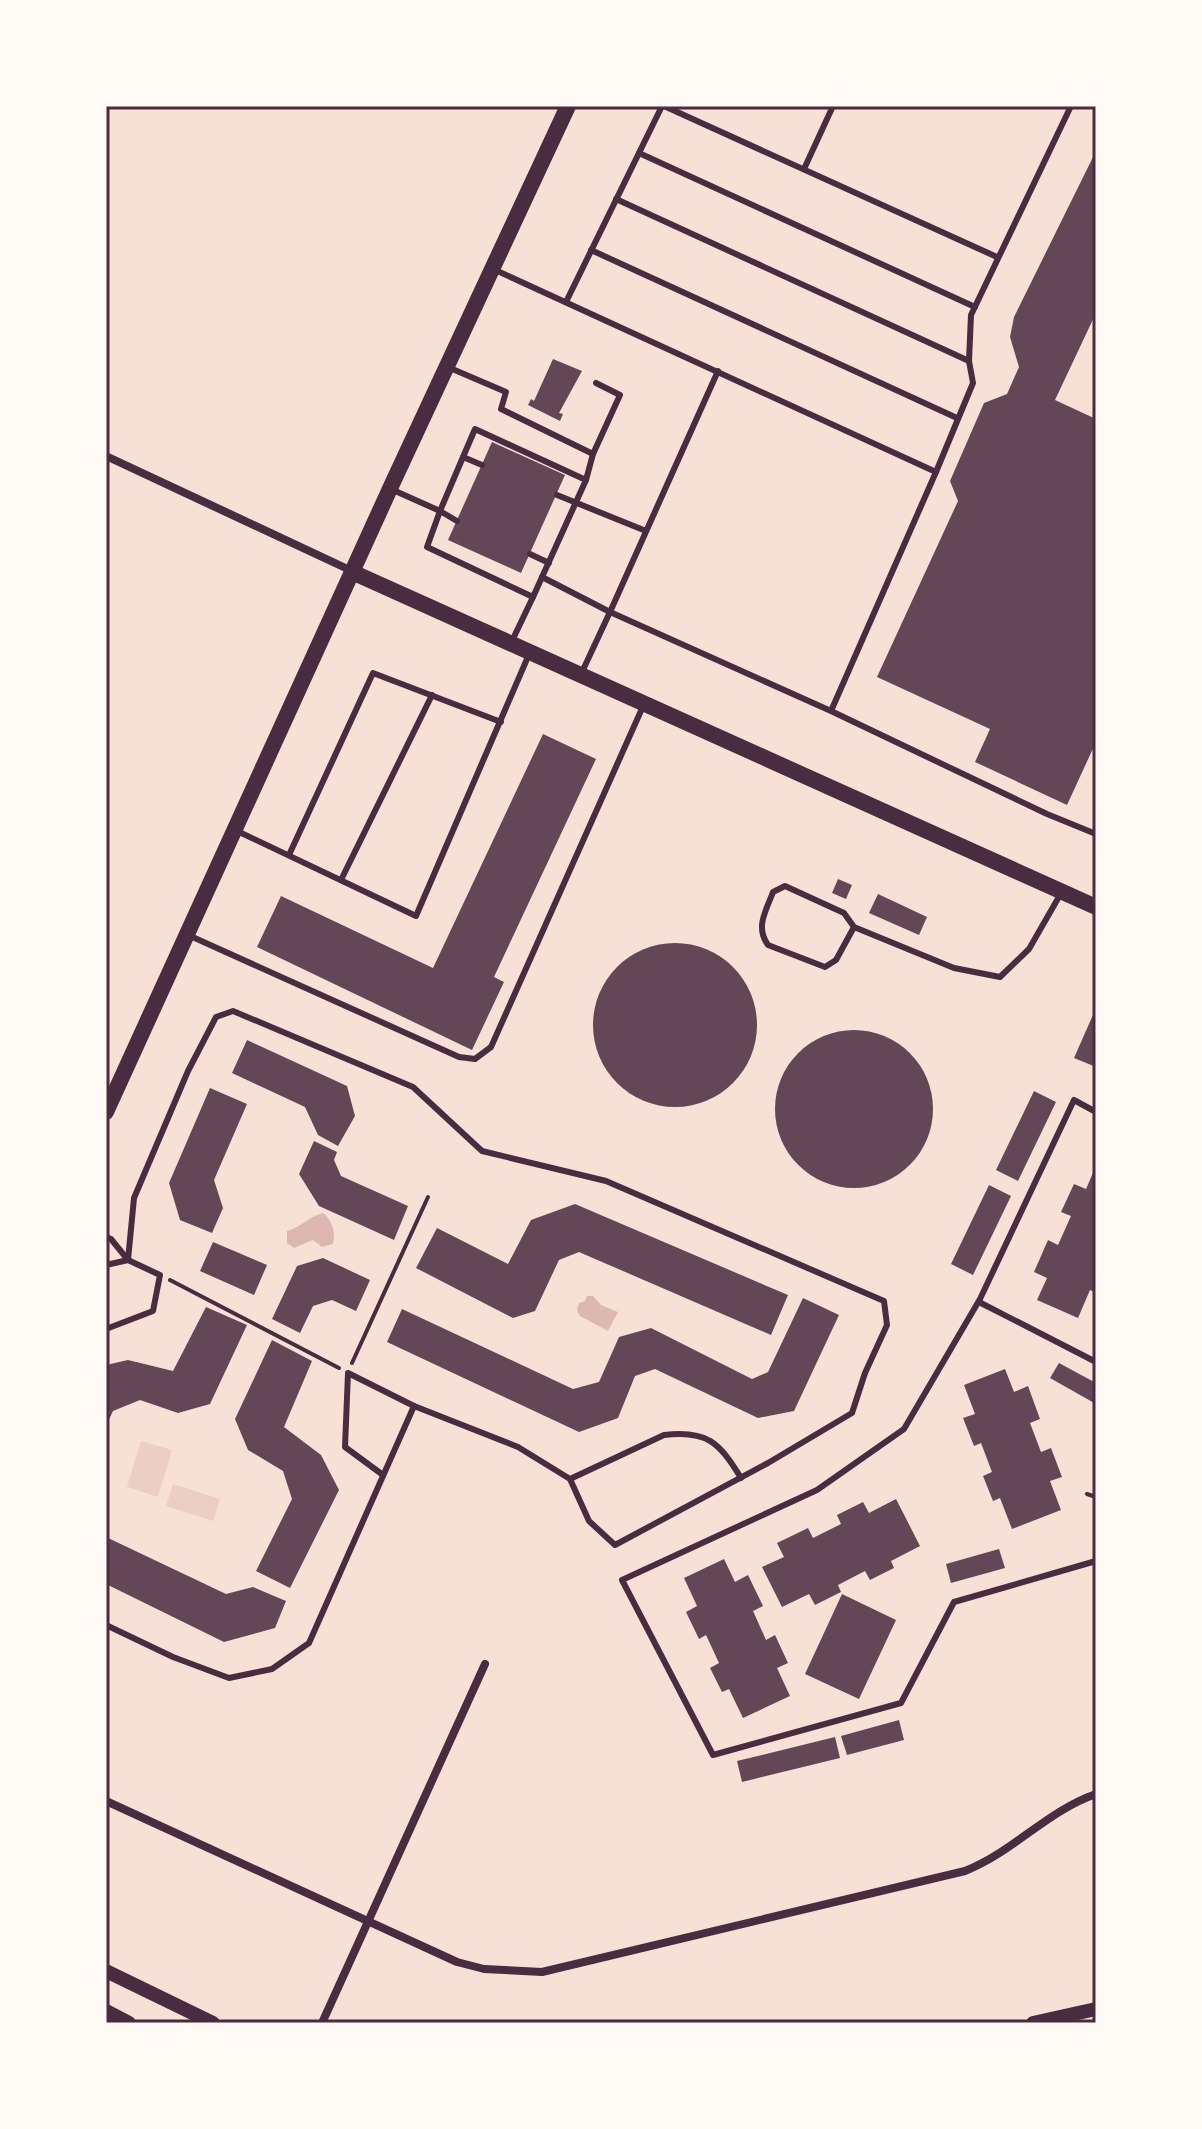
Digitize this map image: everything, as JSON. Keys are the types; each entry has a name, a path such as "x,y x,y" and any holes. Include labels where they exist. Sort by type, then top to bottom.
{"main road":[{"path":"106,1112 568,106"},
{"path":"352,572 1096,907"}],"street":[{"path":"106,456 352,572"},
{"path":"322,2023 485,1664"},
{"path":"106,1801 457,1962 484,1969 542,1972 565,1969 965,1871 1001,1854 1061,1809 1096,1794"},
{"path":"106,1971 213,2023"},
{"path":"1033,2023 1096,2009"},
{"path":"106,2011 129,2023"}],"lane":[{"path":"566,302 663,106 997,257"},
{"path":"804,169 832,106"},
{"path":"831,711 973,383 969,361 971,315 1071,106"},
{"path":"639,153 975,307"},
{"path":"616,199 969,361"},
{"path":"591,250 957,418"},
{"path":"492,269 936,472"},
{"path":"447,366 506,392 501,409 593,454"},
{"path":"581,676 718,371"},
{"path":"511,644 577,502 593,454 620,395 596,383"},
{"path":"533,597 427,547 475,429 586,480"},
{"path":"463,457 482,465"},
{"path":"390,489 457,521"},
{"path":"557,495 646,531"},
{"path":"530,554 549,563"},
{"path":"542,577 610,612 1096,834"},
{"path":"235,830 416,916 530,652"},
{"path":"289,855 373,673 501,722"},
{"path":"341,880 432,695"},
{"path":"188,934 459,1057 475,1059 491,1047 644,704"},
{"path":"854,927 836,960 825,967 768,945 762,937 760,926 773,892 785,886 844,913 854,927 954,968 1000,977 1029,949 1062,891"},
{"path":"128,1260 134,1198 188,1071 216,1017 233,1011 413,1087 482,1151 606,1181 884,1301 887,1325 865,1373 852,1413 741,1478 615,1545 589,1521 570,1479 518,1447 414,1406 348,1373 345,1447 383,1475"},
{"path":"1096,1112 1074,1100 979,1302 904,1429 817,1490 622,1580 713,1755 901,1703 954,1602 1096,1561"},
{"path":"106,1237 128,1260 160,1275 153,1311 106,1329"},
{"path":"106,1265 128,1260"},
{"path":"979,1302 1096,1362"},
{"path":"106,1625 173,1657 229,1678 272,1669 309,1643 414,1406"},
{"path":"570,1479 664,1435 680,1433 692,1433 713,1441 725,1452 741,1478"}],"path":[{"path":"160,1275 348,1373 428,1197"},
{"path":"1087,1494 1096,1497"}],"shaded area":[{"path":"323,1213 332,1227 333,1244 322,1247 313,1240 294,1248 287,1243 287,1231"},
{"path":"587,1296 593,1296 601,1305 618,1312 608,1331 580,1316 577,1310 579,1303 585,1301"},
{"path":"141,1441 172,1450 158,1497 127,1487"},
{"path":"173,1484 220,1499 213,1521 166,1506"}],"building":[{"path":"1096,151 1096,313 1055,400 1096,419 1096,742 1067,805 975,762 990,729 877,677 958,501 950,481 984,403 1007,394 1019,367 1010,337 1014,317"},
{"path":"553,359 582,371 559,413 563,414 560,421 528,405 531,399 534,401"},
{"path":"492,442 565,475 521,573 448,540"},
{"path":"543,734 596,759 494,977 504,982 472,1050 257,947 281,896 433,968"},
{"path":"838,879 852,885 846,899 832,893"},
{"path":"878,894 927,917 919,935 869,913"},
{"path":"675,943 706,949 733,967 751,994 757,1025 751,1056 733,1083 706,1101 675,1107 644,1101 617,1083 599,1056 593,1025 599,994 617,967 644,949"},
{"path":"1096,1008 1096,1067 1074,1058"},
{"path":"854,1030 884,1036 910,1053 927,1079 933,1109 927,1139 910,1165 884,1182 854,1188 824,1182 798,1165 781,1139 775,1109 781,1079 798,1053 824,1036"},
{"path":"247,1040 347,1086 355,1116 338,1146 318,1135 305,1107 232,1073"},
{"path":"210,1088 247,1104 214,1180 223,1208 212,1233 180,1220 169,1183"},
{"path":"1034,1091 1056,1102 1018,1181 996,1170"},
{"path":"314,1141 337,1152 334,1160 341,1176 408,1206 394,1240 319,1206 299,1174"},
{"path":"1096,1166 1096,1293 1090,1290 1078,1318 1037,1300 1047,1278 1034,1272 1048,1240 1058,1245 1071,1216 1061,1212 1074,1184 1086,1189"},
{"path":"989,1185 1011,1196 973,1275 951,1264"},
{"path":"575,1204 788,1295 771,1335 579,1252 559,1260 535,1311 513,1318 416,1268 437,1228 508,1264 531,1220"},
{"path":"213,1242 267,1265 254,1295 200,1271"},
{"path":"323,1258 370,1280 356,1311 332,1300 313,1306 300,1333 272,1319 297,1266"},
{"path":"803,1298 839,1315 794,1411 758,1418 655,1369 635,1376 618,1418 579,1432 387,1342 402,1309 573,1389 599,1382 619,1337 651,1328 752,1379 768,1372"},
{"path":"206,1307 247,1325 210,1404 178,1413 140,1400 113,1411 106,1426 106,1365 128,1360 173,1371"},
{"path":"272,1340 312,1361 284,1427 321,1455 339,1490 290,1588 256,1571 292,1499 283,1471 248,1450 235,1419"},
{"path":"1059,1363 1096,1383 1096,1404 1050,1378"},
{"path":"1005,1369 1014,1392 1028,1386 1040,1419 1030,1423 1041,1452 1051,1448 1062,1477 1050,1481 1061,1510 1012,1529 1000,1498 993,1501 983,1476 992,1472 981,1443 974,1446 963,1418 975,1414 964,1385"},
{"path":"896,1499 920,1546 891,1561 894,1568 870,1580 865,1571 838,1585 841,1592 815,1605 809,1594 782,1607 762,1567 784,1557 777,1543 808,1528 813,1538 841,1524 837,1515 863,1502 869,1513"},
{"path":"106,1537 226,1594 253,1587 286,1601 275,1628 224,1642 106,1584"},
{"path":"999,1549 1005,1568 951,1583 946,1564"},
{"path":"724,1559 735,1582 748,1575 763,1606 753,1611 766,1640 775,1635 788,1663 777,1668 790,1696 743,1718 729,1689 722,1692 710,1668 719,1663 706,1635 699,1639 686,1612 697,1606 684,1578"},
{"path":"842,1594 896,1620 859,1699 805,1674"},
{"path":"899,1720 904,1740 847,1755 841,1736"},
{"path":"835,1737 840,1758 742,1782 737,1761"}]}
